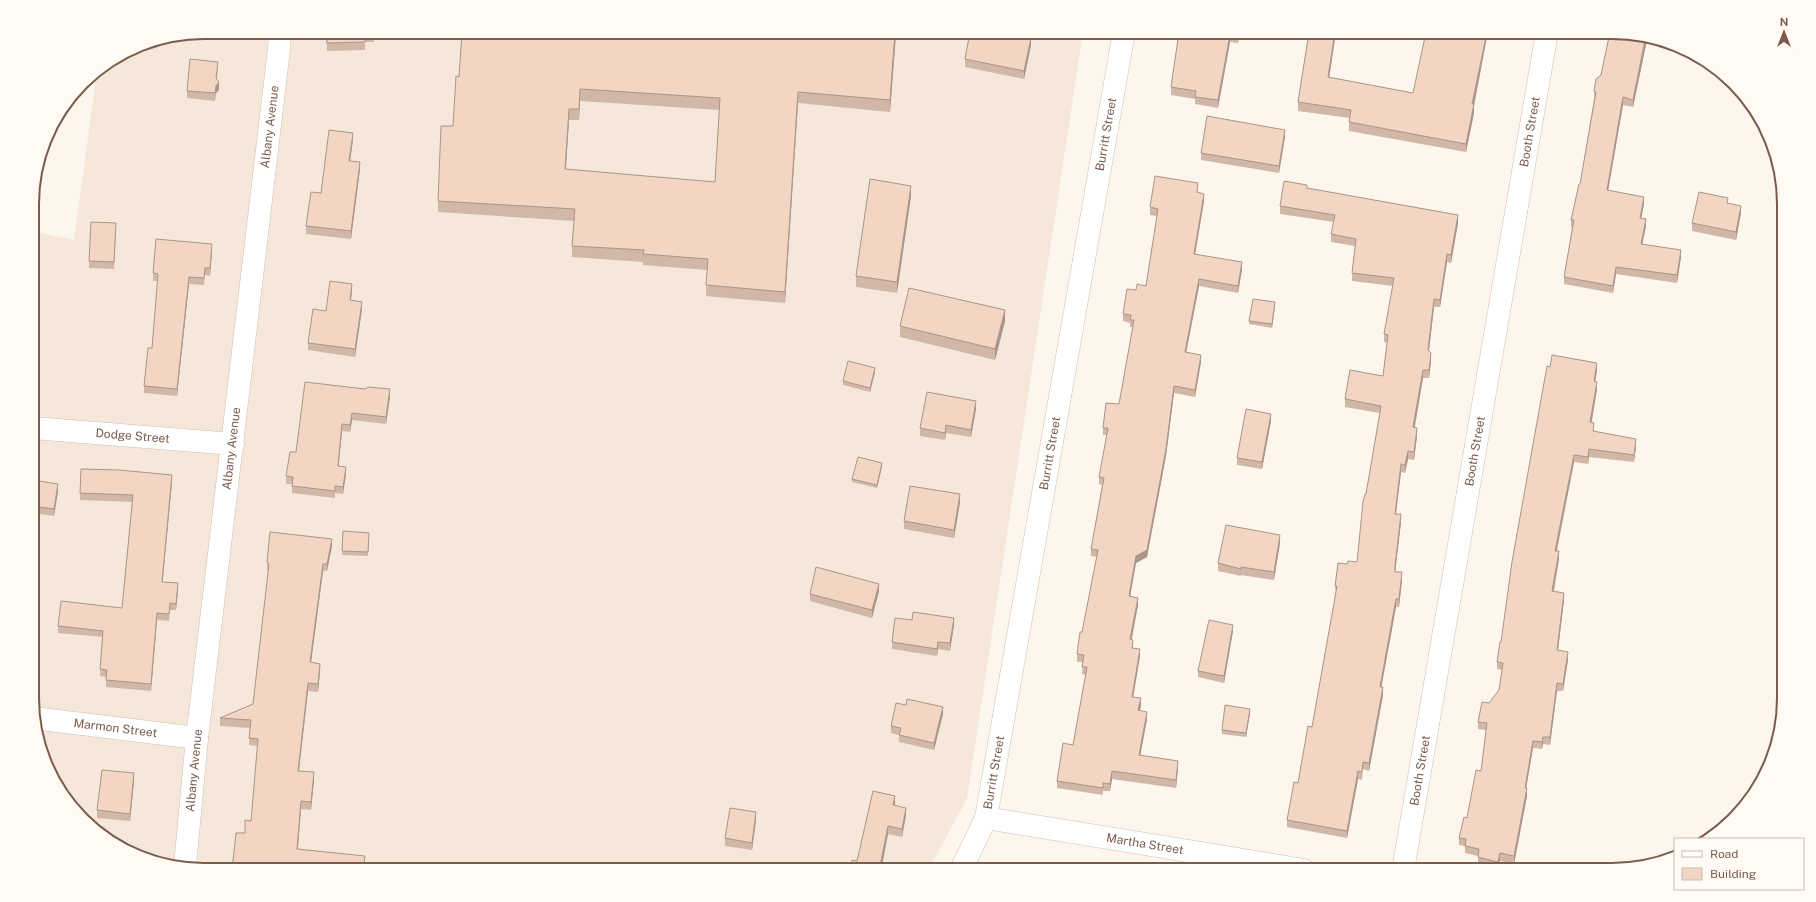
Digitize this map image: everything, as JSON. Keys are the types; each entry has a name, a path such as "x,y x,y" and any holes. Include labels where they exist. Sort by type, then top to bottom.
{"street":[{"name":"Albany Avenue","path":"185,862 198,738 280,39"},
{"name":"Burritt Street","path":"964,863 986,818 1123,39"},
{"name":"Booth Street","path":"1404,863 1545,39"},
{"name":"Dodge Street","path":"39,428 233,444"},
{"name":"Marmon Street","path":"40,719 198,738"},
{"name":"Martha Street","path":"986,818 1261,863"}],"shaded area":[{"path":"1082,39 967,799 932,863 193,863 172,860 151,854 121,841 103,829 87,815 73,799 61,781 48,751 42,730 39,709 39,232 74,240 96,79 121,61 131,56 151,48 182,40"}],"building":[{"path":"327,39 365,39 365,42 327,43"},
{"path":"462,39 894,39 890,100 798,92 785,292 706,285 708,259 643,254 644,250 572,246 575,209 438,201 441,126 453,126 456,76 459,77","holes":["580,89 720,98 715,182 565,169 569,109 579,109"]},
{"path":"969,39 1031,39 1024,71 965,59"},
{"path":"1178,39 1229,39 1218,100 1195,97 1196,91 1171,87"},
{"path":"1308,39 1334,39 1328,77 1413,93 1425,39 1486,39 1472,104 1474,104 1466,144 1349,122 1351,110 1298,102"},
{"path":"1609,39 1623,39 1645,42 1633,100 1623,97 1607,190 1644,197 1640,218 1646,219 1641,244 1681,250 1677,275 1616,267 1613,286 1564,277 1574,220 1571,220 1580,184 1596,92 1594,91 1596,79 1601,75"},
{"path":"190,59 218,62 216,78 219,82 216,86 215,93 187,91"},
{"path":"1207,116 1285,130 1279,166 1201,153"},
{"path":"329,130 353,133 349,161 360,162 351,231 306,226 311,192 321,193"},
{"path":"1155,176 1198,183 1197,192 1204,194 1194,254 1242,262 1238,286 1199,279 1185,352 1201,355 1195,390 1174,386 1166,449 1147,550 1136,556 1129,596 1138,598 1130,639 1133,640 1132,648 1140,649 1132,697 1141,698 1138,710 1147,712 1139,755 1178,761 1176,780 1112,771 1110,784 1103,783 1103,788 1057,781 1063,743 1073,745 1087,667 1082,667 1084,655 1077,654 1080,632 1082,632 1098,550 1091,549 1104,478 1099,477 1108,428 1103,428 1106,403 1119,404 1134,320 1130,320 1131,315 1123,314 1127,289 1136,290 1137,284 1146,286 1158,209 1150,207"},
{"path":"870,179 911,186 897,282 856,276"},
{"path":"1284,181 1307,185 1307,188 1458,215 1451,255 1447,254 1440,300 1434,299 1428,350 1431,353 1429,370 1423,370 1413,427 1417,428 1414,452 1408,451 1405,465 1401,464 1395,514 1401,514 1395,566 1395,572 1402,572 1399,599 1396,599 1380,687 1383,687 1369,763 1363,762 1362,772 1358,771 1347,831 1287,820 1294,782 1298,783 1308,726 1312,727 1337,586 1335,586 1338,563 1347,564 1348,561 1357,562 1363,502 1366,494 1381,406 1345,399 1350,370 1383,376 1388,335 1384,334 1394,278 1352,273 1356,239 1331,234 1335,215 1280,206"},
{"path":"1699,192 1728,198 1727,203 1741,206 1736,232 1692,223"},
{"path":"91,222 116,223 114,262 89,261"},
{"path":"156,239 212,244 210,268 205,268 204,278 189,277 177,389 144,386 148,348 152,348 158,274 153,273"},
{"path":"330,281 352,284 350,300 362,302 355,349 308,343 313,309 326,311"},
{"path":"909,288 1005,310 995,349 900,326"},
{"path":"1253,299 1275,302 1272,324 1249,321"},
{"path":"1552,355 1597,363 1594,381 1597,382 1590,422 1594,423 1593,431 1636,439 1634,455 1589,449 1588,457 1574,455 1555,551 1559,551 1552,591 1564,593 1557,650 1568,652 1563,684 1557,683 1550,737 1543,737 1542,742 1533,741 1525,788 1527,788 1514,856 1500,853 1498,862 1478,857 1479,849 1465,846 1466,839 1459,838 1464,817 1467,818 1476,770 1481,771 1487,723 1478,722 1482,702 1489,703 1499,690 1503,663 1497,662 1512,562 1547,366 1550,367"},
{"path":"848,361 875,368 870,388 843,381"},
{"path":"305,382 365,389 368,387 390,389 386,417 352,413 350,425 342,424 338,466 346,467 343,487 335,486 335,491 292,486 293,477 286,476 290,452 296,452"},
{"path":"927,392 976,401 971,430 946,425 945,433 920,428"},
{"path":"1246,409 1271,414 1262,462 1237,458"},
{"path":"858,457 882,463 877,485 852,479"},
{"path":"81,469 119,470 172,475 162,582 178,583 176,604 170,603 169,614 157,613 151,684 106,680 107,670 100,669 103,631 58,626 61,601 122,608 133,495 80,493"},
{"path":"39,481 58,484 54,509 39,507"},
{"path":"910,486 960,494 954,530 904,521"},
{"path":"1226,525 1280,535 1274,572 1241,567 1241,569 1218,563"},
{"path":"343,531 369,533 368,552 342,551"},
{"path":"270,532 332,539 327,564 323,564 310,662 320,664 318,684 308,683 298,771 314,772 311,802 301,801 297,849 365,856 364,863 233,863 236,833 245,833 245,820 251,821 258,739 249,738 251,720 220,718 253,704 269,564 267,562"},
{"path":"816,567 879,584 872,610 810,594"},
{"path":"913,612 954,618 950,643 938,642 937,649 892,642 895,618 912,620"},
{"path":"1209,620 1233,625 1224,676 1198,671"},
{"path":"907,699 943,707 934,743 899,735 901,728 891,726 896,703 906,705"},
{"path":"1225,705 1250,709 1246,733 1222,730"},
{"path":"102,770 134,773 130,814 97,810"},
{"path":"873,791 895,796 893,805 906,808 902,829 888,826 881,863 851,863 852,860 857,861"},
{"path":"730,808 756,812 752,843 725,838"}]}
